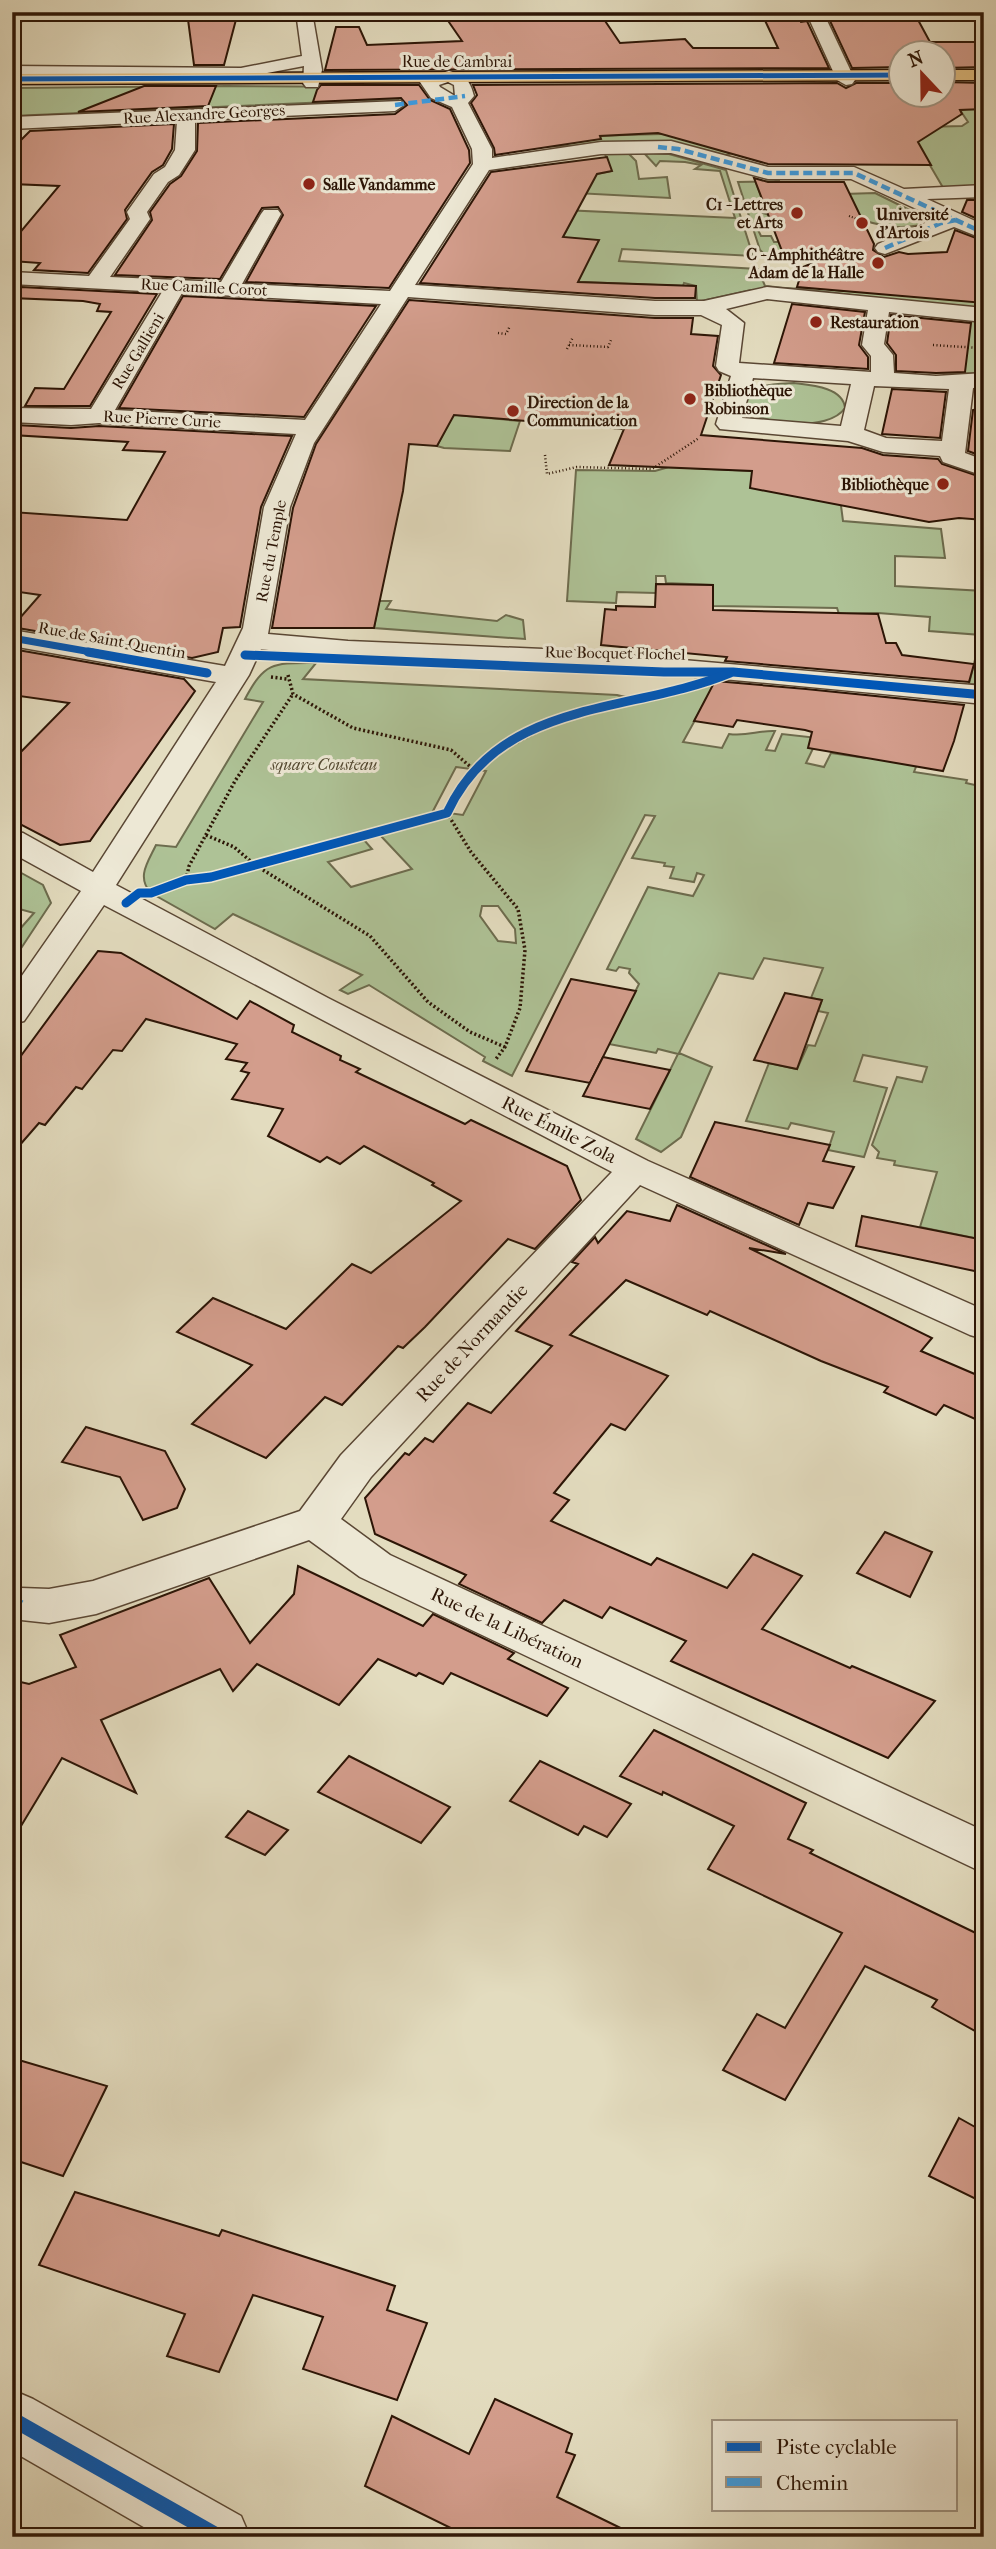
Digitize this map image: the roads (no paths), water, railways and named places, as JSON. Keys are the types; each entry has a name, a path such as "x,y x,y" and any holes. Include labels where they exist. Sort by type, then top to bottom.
{"main road":[{"name":"Rue de Cambrai","path":"12,85 312,73 429,82 455,79 888,78"},
{"name":"Rue de Cambrai","path":"12,79 312,73 455,79 845,78"},
{"path":"958,77 984,77"}],"street":[{"path":"12,23 18,12"},
{"path":"304,12 312,73"},
{"path":"814,12 845,78"},
{"path":"12,71 213,76"},
{"path":"455,79 466,96 459,103"},
{"path":"429,82 439,97 459,103 482,149 483,164 601,148 658,147 677,149 768,173"},
{"name":"Rue Alexandre Georges","path":"13,125 395,105"},
{"path":"96,281 140,219 137,212 161,178 172,171 185,150 185,115"},
{"name":"Rue du Temple","path":"12,1014 99,887 244,656 277,506 291,467 312,428 459,205 483,164"},
{"path":"735,174 854,173 984,233"},
{"path":"902,194 984,191"},
{"path":"229,288 271,214"},
{"path":"885,248 941,223 956,220"},
{"name":"Rue Camille Corot","path":"12,278 655,308 704,308 767,293 984,315"},
{"name":"Rue Gallieni","path":"99,416 176,286"},
{"path":"851,434 882,355 873,345 878,311 882,305"},
{"path":"704,308 733,323 727,366 744,371 873,379 973,381 952,457 984,470"},
{"path":"744,371 728,424 851,434 883,445 953,449"},
{"name":"Rue Pierre Curie","path":"12,415 71,418 99,416 312,428"},
{"name":"Rue de Saint-Quentin","path":"12,638 207,673 244,656"},
{"path":"324,658 374,648"},
{"name":"Rue Bocquet Flochel","path":"244,656 374,648 602,660 984,695"},
{"name":"Rue Bocquet Flochel","path":"244,656 664,672 703,670"},
{"name":"Rue Émile Zola","path":"12,840 144,914 635,1169 984,1326"},
{"name":"Rue de Normandie","path":"316,1522 356,1466 635,1169"},
{"path":"21,1605 49,1606 96,1597 316,1522"},
{"name":"Rue de la Libération","path":"316,1522 375,1566 984,1853"},
{"path":"12,2419 220,2537"}],"place":[{"name":"Salle Vandamme","path":"309,184"},
{"name":"C1 - Lettres et Arts","path":"797,213"},
{"name":"Université d'Artois","path":"862,223"},
{"name":"C - Amphithéâtre Adam de la Halle","path":"878,263"},
{"name":"Restauration","path":"816,322"},
{"name":"Bibliothèque Robinson","path":"690,399"},
{"name":"Direction de la Communication","path":"513,411"},
{"name":"Bibliothèque","path":"943,484"}],"park label":[{"name":"square Cousteau","path":"324,764"}]}
